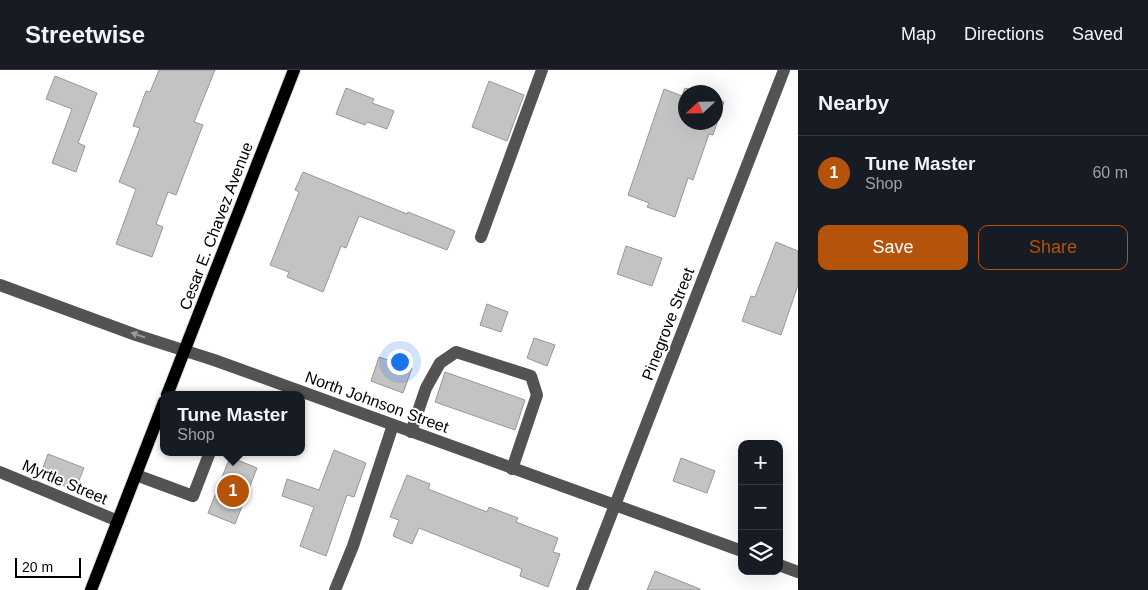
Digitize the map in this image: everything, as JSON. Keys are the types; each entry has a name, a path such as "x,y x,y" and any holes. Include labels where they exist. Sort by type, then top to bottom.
{"main road":[{"name":"Cesar E. Chavez Avenue","path":"169,391 294,70"},
{"path":"91,590 160,412"}],"street":[{"path":"481,237 542,70"},
{"name":"Pinegrove Street","path":"582,590 784,70"},
{"name":"North Johnson Street","path":"0,285 185,350 288,391"},
{"path":"411,432 426,388 440,363 456,352 531,376 537,395 512,469"},
{"name":"North Johnson Street","path":"305,398 393,425 738,551"},
{"path":"334,590 353,546 393,425"},
{"path":"136,475 193,496 208,456"},
{"name":"Myrtle Street","path":"0,472 118,521"},
{"path":"783,566 798,572"}],"building":[{"path":"159,70 215,70 194,122 203,125 176,195 168,192 156,224 163,227 152,257 116,244 136,189 119,182 140,128 133,126 146,91 150,92"},
{"path":"55,76 97,93 78,143 85,146 76,172 52,163 72,109 46,99"},
{"path":"489,81 524,95 507,141 472,127"},
{"path":"346,88 374,99 372,103 394,111 387,129 367,122 365,125 336,114"},
{"path":"664,89 678,94 678,130 715,130 713,135 709,134 693,180 688,178 675,217 647,207 649,203 628,195"},
{"path":"303,172 407,214 408,212 455,231 447,250 359,216 346,248 341,246 323,292 287,277 289,272 270,265 299,192 295,190"},
{"path":"776,242 798,251 798,285 781,335 742,321 751,296 755,297"},
{"path":"626,246 662,258 652,286 617,274"},
{"path":"487,304 508,312 501,332 480,325"},
{"path":"534,338 555,345 547,366 527,358"},
{"path":"379,357 412,368 403,393 371,381"},
{"path":"445,372 525,400 515,430 435,402"},
{"path":"334,450 366,463 354,497 347,495 326,556 300,546 314,507 282,496 287,479 319,490"},
{"path":"48,454 84,468 75,490 40,476"},
{"path":"230,457 257,468 235,524 208,513"},
{"path":"681,458 715,471 707,493 673,481"},
{"path":"407,475 430,484 428,489 487,512 489,507 518,518 516,522 558,538 553,552 560,554 548,587 520,576 522,569 419,528 412,544 393,536 399,520 390,517"},
{"path":"655,571 700,589 700,590 647,590"}],"place":[{"name":"Tune Master","path":"233,491"}]}
